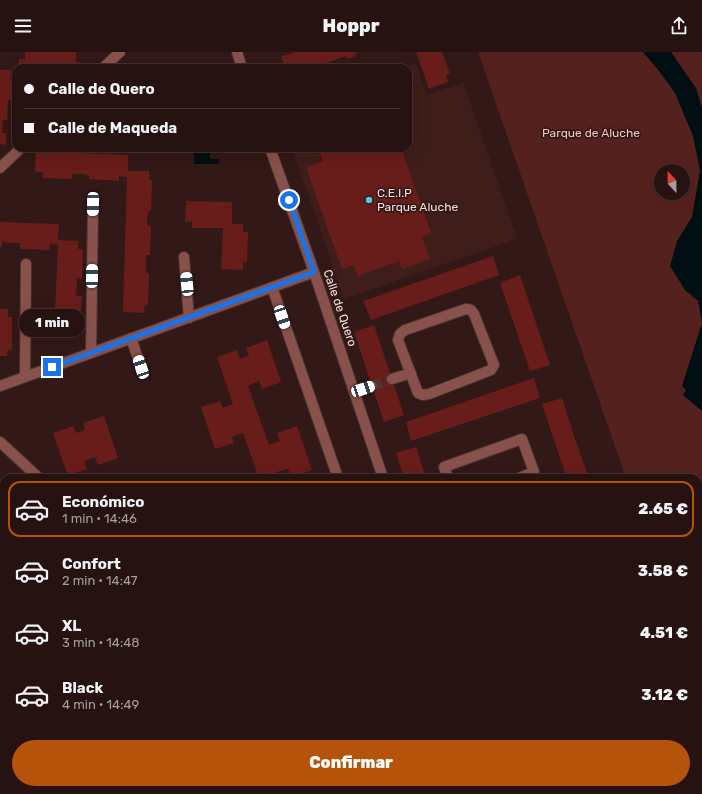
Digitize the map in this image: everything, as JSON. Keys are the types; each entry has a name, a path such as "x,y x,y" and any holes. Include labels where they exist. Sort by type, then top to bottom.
{"street":[{"path":"107,64 120,52"},
{"path":"237,52 241,64"},
{"path":"0,168 17,152"},
{"name":"Calle de Quero","path":"271,152 314,272 382,474"},
{"path":"91,353 93,204"},
{"path":"184,256 189,318"},
{"path":"25,376 26,264"},
{"path":"0,386 314,272"},
{"path":"272,288 337,474"},
{"path":"466,309 471,310 474,314 494,366 491,370 423,395 418,393 410,373 398,340 400,334 405,330 466,309"},
{"path":"131,338 141,367"},
{"path":"392,379 410,373"},
{"path":"354,392 372,386"},
{"path":"447,474 444,467 522,439 534,472 529,474"},
{"path":"0,442 35,474"}],"shaded area":[{"path":"643,52 671,52 696,88 702,108 702,323 698,301 685,290 670,266 677,241 692,217 700,171 693,136 675,93"},
{"path":"416,64 427,95 464,83 517,239 344,299 293,152 412,152 412,66"},
{"path":"194,152 210,152 210,159 219,159 219,164 194,164"},
{"path":"702,323 702,411 683,395 686,390 682,386"}],"green space":[{"name":"Parque de Aluche","path":"478,52 702,52 702,474 625,474"}],"building":[{"path":"25,52 76,52 76,62 80,62 80,64 19,64 19,59 25,59"},
{"path":"295,52 359,52 355,54 356,56 347,59 346,56 323,64 284,64 281,56"},
{"path":"416,52 442,52 450,74 446,75 448,82 429,89"},
{"path":"0,70 11,70 10,80 12,80 12,100 8,100 7,120 3,120 2,133 6,133 6,145 0,144"},
{"path":"36,152 128,155 128,171 149,171 149,180 152,180 151,211 148,211 147,220 147,225 151,226 150,255 146,255 146,273 149,273 148,305 145,305 144,313 123,312 127,177 119,176 119,181 89,179 89,175 80,174 72,174 72,179 43,178 43,172 35,172"},
{"name":"C.E.I.P Parque Aluche","path":"320,152 402,152 431,233 422,237 430,259 402,269 399,261 358,276 354,265 342,269 306,167 323,161"},
{"path":"186,201 232,202 232,224 243,224 243,232 248,232 247,262 243,262 243,270 221,269 223,228 192,228 192,222 185,222"},
{"path":"0,222 59,224 58,240 78,241 78,249 83,249 82,279 77,278 76,296 82,296 80,327 75,326 75,334 54,333 58,245 50,244 50,250 20,249 20,243 2,242 2,247 0,247"},
{"path":"493,256 499,275 371,320 363,301"},
{"path":"520,275 550,365 530,371 500,283"},
{"path":"0,309 8,309 8,317 12,317 12,350 8,350 7,356 0,356"},
{"path":"374,325 404,415 384,422 354,332"},
{"path":"267,340 281,382 262,389 259,381 248,386 269,445 280,441 277,433 297,426 312,470 300,474 290,474 288,469 277,472 278,474 258,474 243,433 232,437 234,443 215,449 201,407 220,401 223,408 233,404 217,357 237,350 240,359 249,355 246,348"},
{"path":"534,378 540,398 411,441 406,422"},
{"path":"562,398 588,474 566,474 542,404"},
{"path":"104,416 118,458 98,465 95,457 84,461 87,469 73,474 67,474 53,433 73,426 76,433 85,430 83,423"},
{"path":"416,447 425,474 403,474 396,453"}],"tunnel":[{"path":"372,386 392,379"}],"place":[{"name":"C.E.I.P Parque Aluche","path":"369,200"}],"route":[{"path":"52,367 314,272 289,200"}]}
